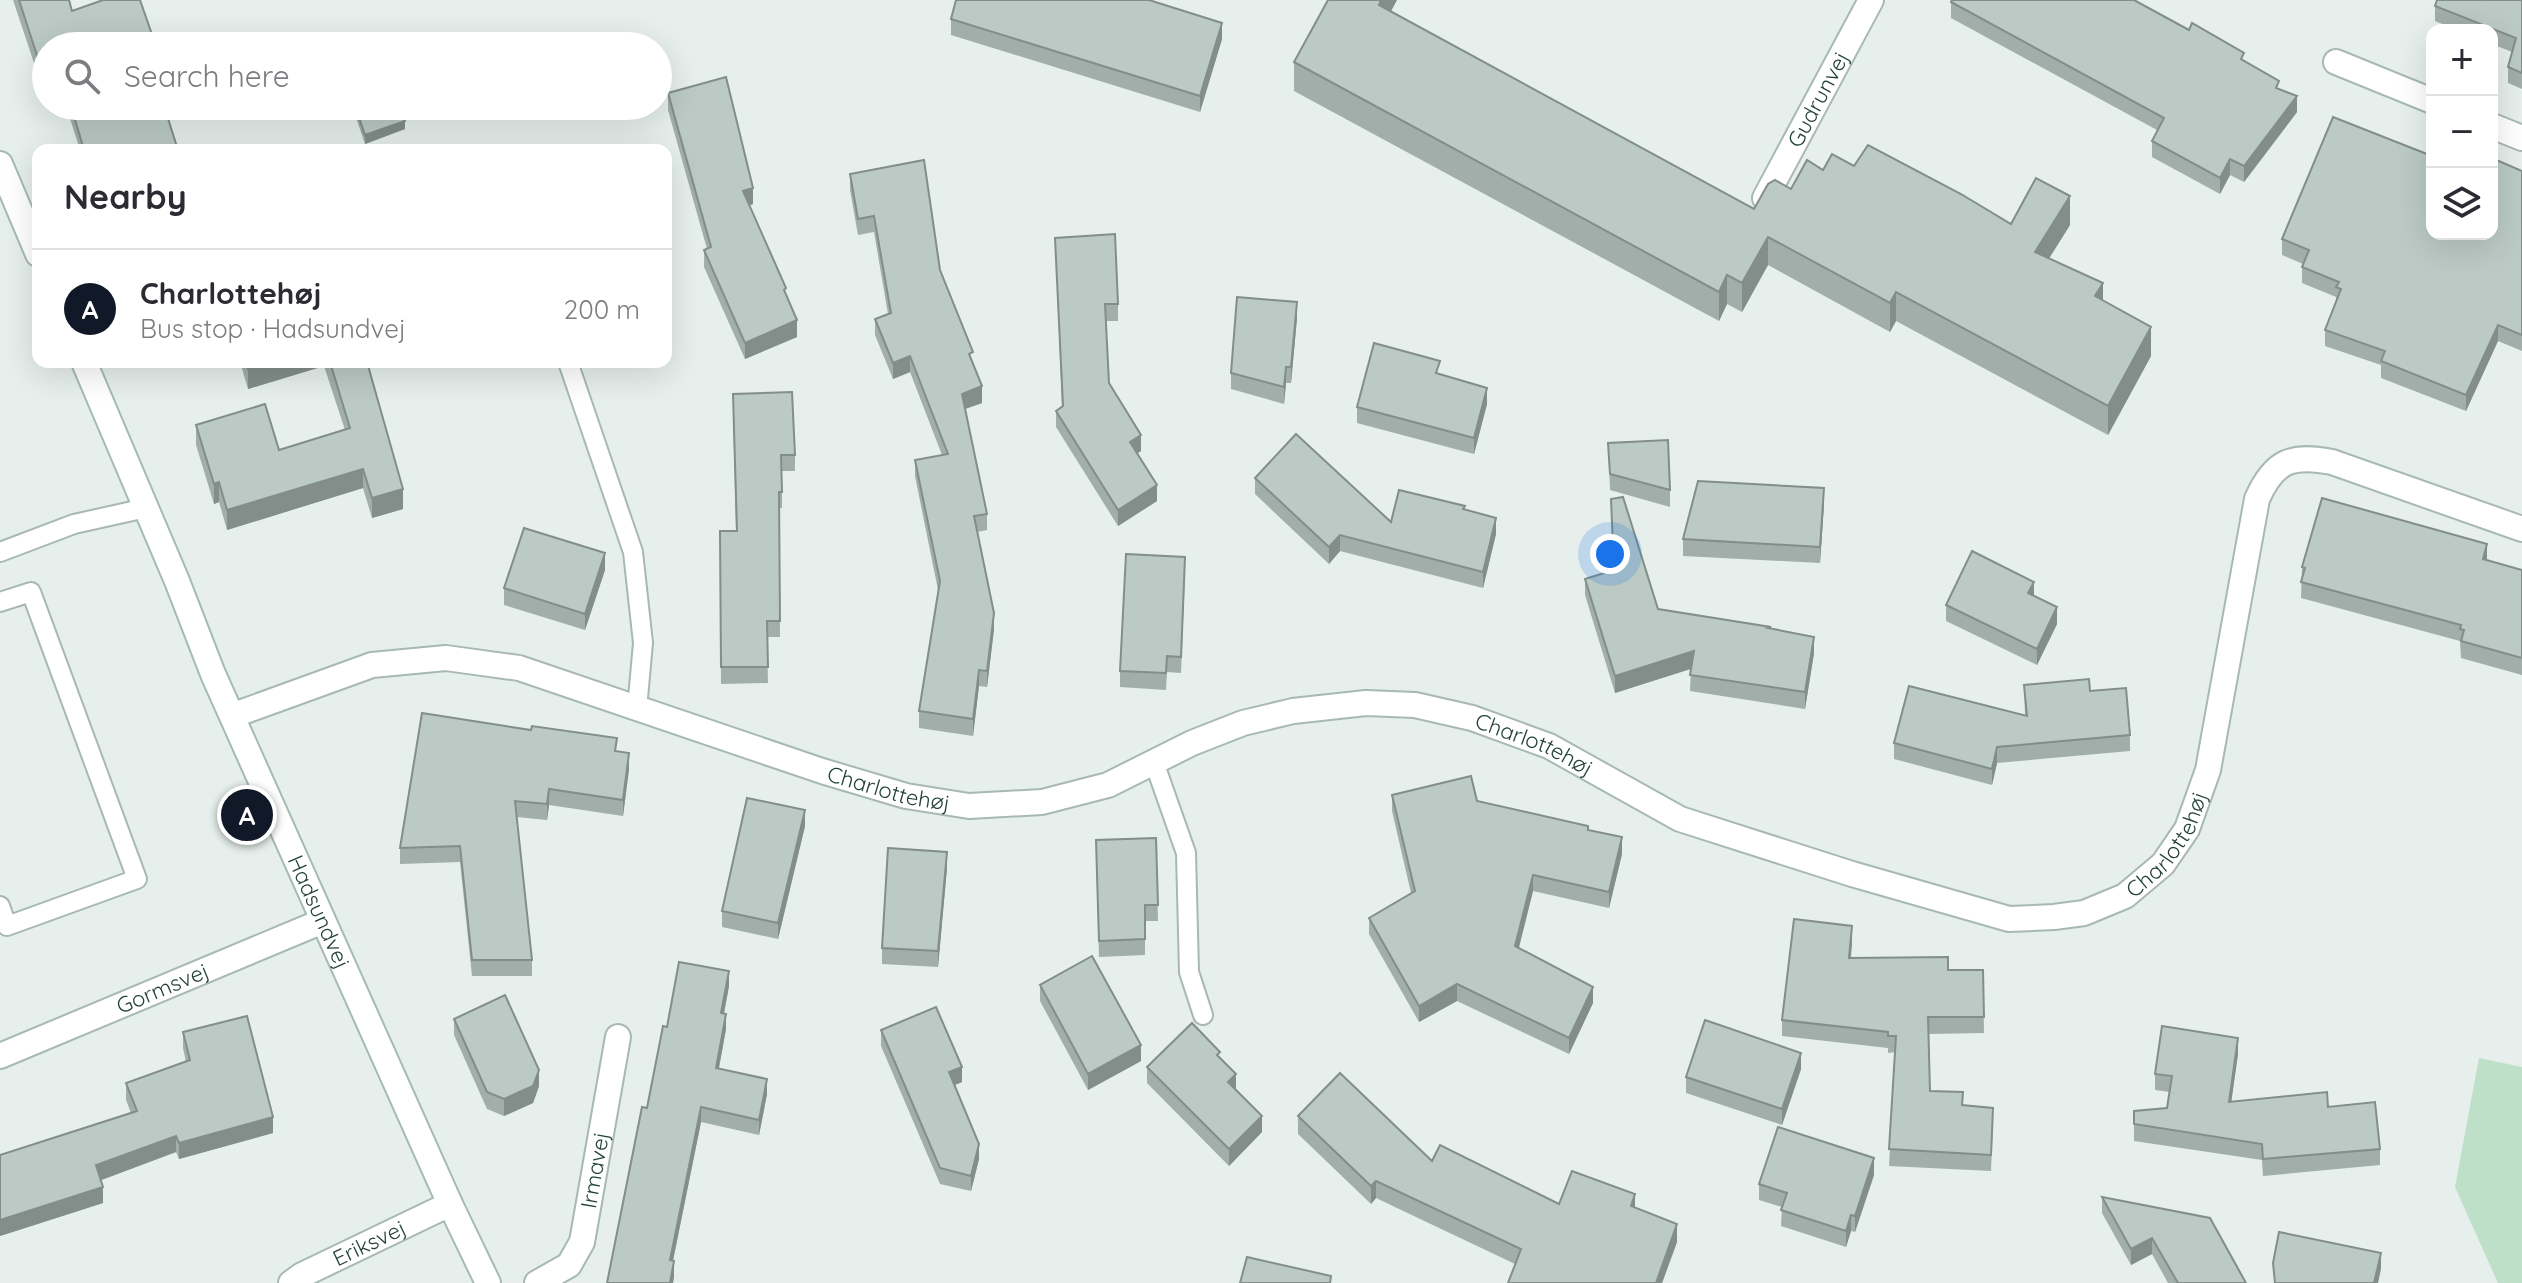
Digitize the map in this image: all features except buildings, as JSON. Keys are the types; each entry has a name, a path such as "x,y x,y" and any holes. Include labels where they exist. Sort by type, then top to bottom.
{"street":[{"name":"Gudrunvej","path":"1765,198 1871,0"},
{"path":"2336,62 2426,99"},
{"path":"2498,128 2522,138"},
{"path":"0,164 32,240"},
{"name":"Hadsundvej","path":"87,368 213,674 488,1283"},
{"name":"Charlottehøj","path":"234,715 372,665 446,658 519,668 765,753 892,792 969,806 1042,802 1108,785 1192,743 1243,723 1293,711 1366,703 1415,705 1472,718 1549,746 1680,819 1852,874 2009,919 2054,917 2084,913 2125,896 2163,864 2187,829 2208,770 2257,499 2267,477 2284,463 2306,457 2332,462 2522,529"},
{"name":"Gormsvej","path":"0,1056 323,921"},
{"name":"Irmavej","path":"537,1283 569,1265 582,1242 618,1037"},
{"name":"Eriksvej","path":"291,1283 450,1204"}],"lane":[{"path":"570,368 633,552 643,643 637,709"},
{"path":"0,552 74,524 146,508"},
{"path":"0,602 31,592 137,879 7,926 0,906"},
{"path":"1154,762 1186,853 1189,972 1203,1015"}],"green space":[{"path":"2479,1058 2522,1067 2522,1283 2498,1283 2455,1187"}],"place":[{"name":"Charlottehøj","path":"247,815"}]}
